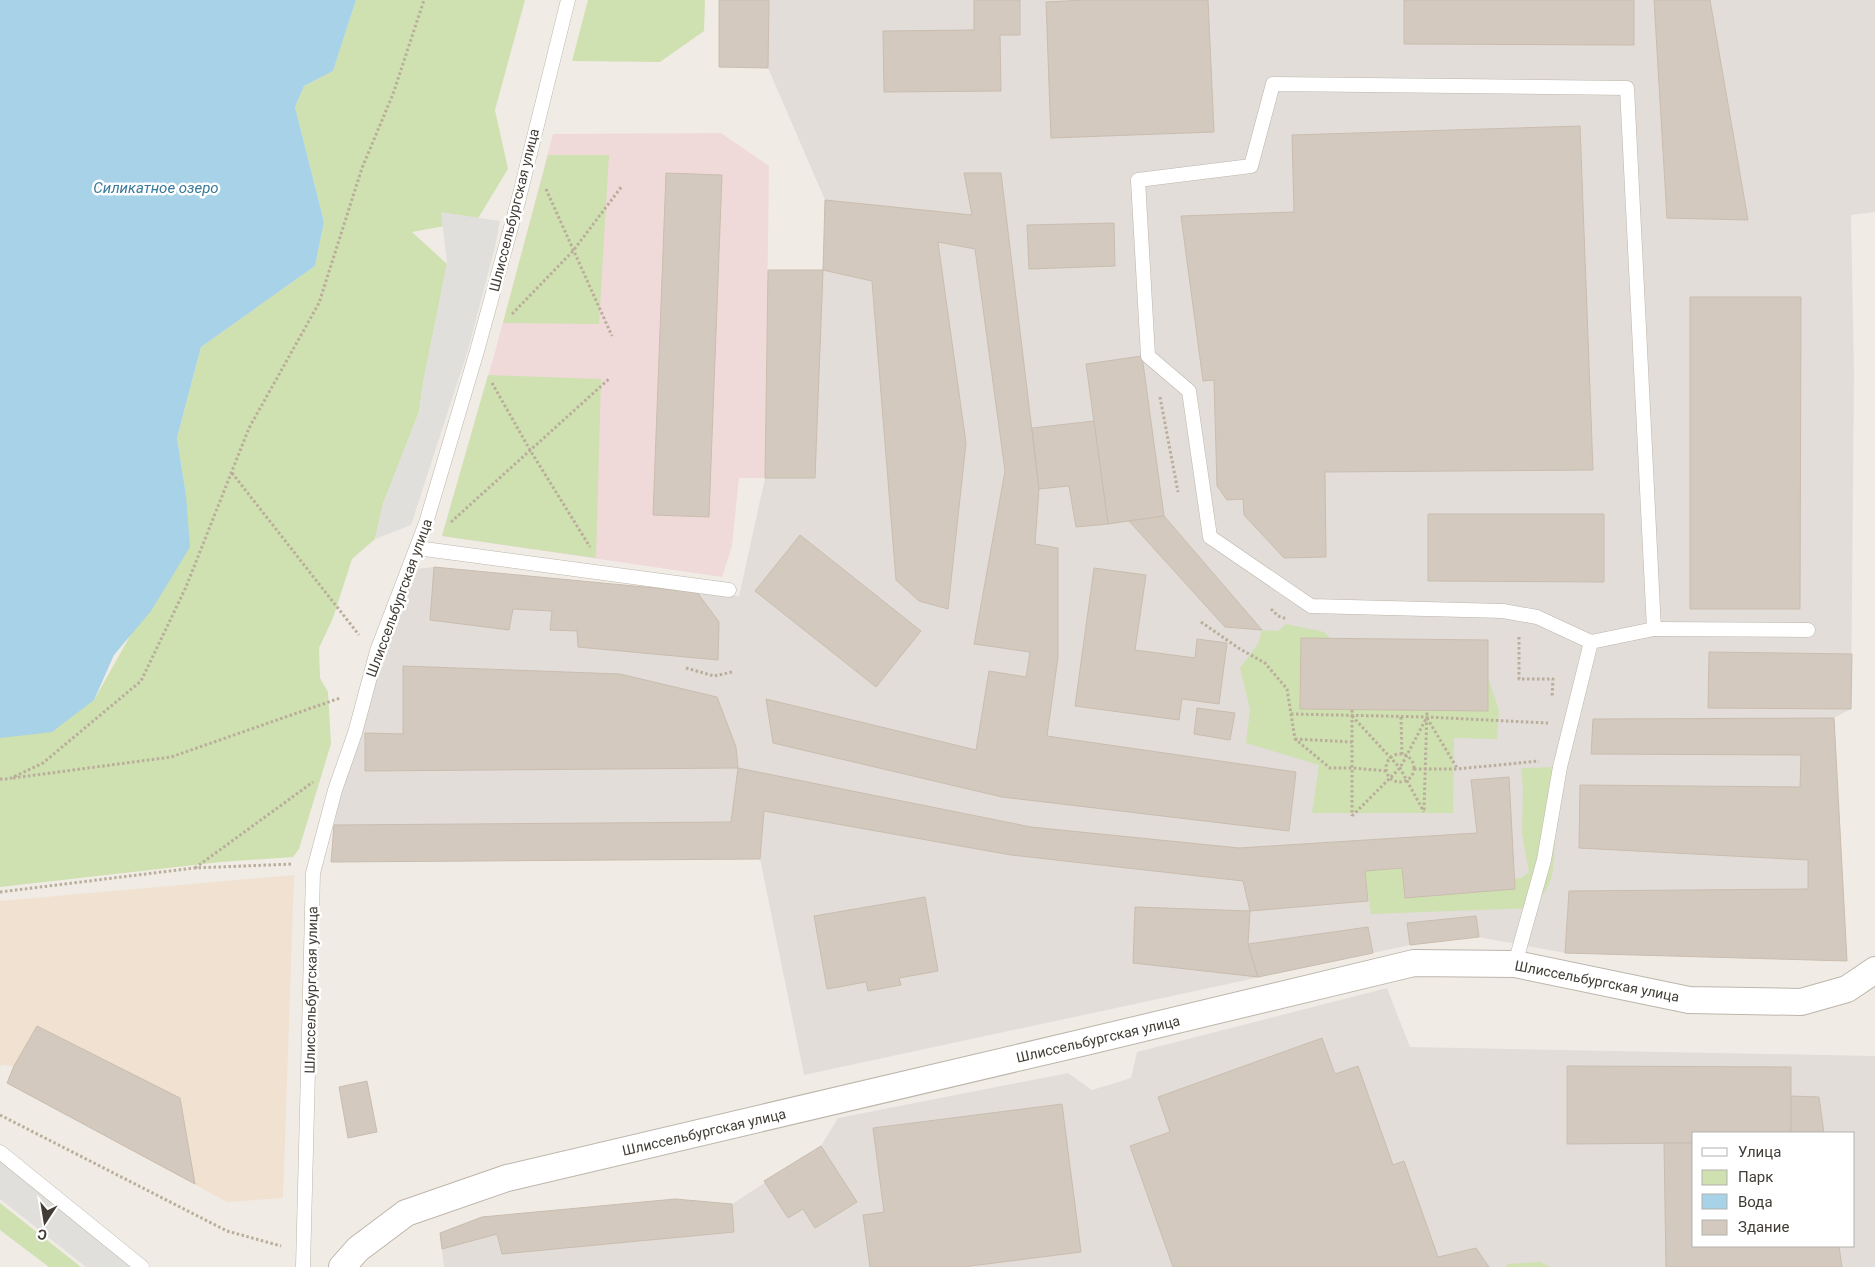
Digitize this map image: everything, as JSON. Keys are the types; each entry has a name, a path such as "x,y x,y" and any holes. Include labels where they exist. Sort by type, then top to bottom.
{"street":[{"name":"Шлиссельбургская улица","path":"342,1267 358,1249 406,1213 507,1178 1414,963 1515,964 1689,1000 1801,1002 1847,989 1875,970"}],"lane":[{"name":"Шлиссельбургская улица","path":"303,1267 313,873 335,790 355,733 377,651 426,523 480,342 518,202 568,0"},
{"path":"1654,629 1627,88 1273,84 1251,166 1138,180 1148,356 1189,391 1210,537 1311,606 1504,611 1537,617 1591,642 1654,629 1808,630"},
{"path":"417,548 729,590"},
{"path":"1515,964 1544,860 1560,767 1591,642"},
{"path":"0,1152 142,1267"}],"path":[{"path":"9,779 43,763 142,681 186,588 250,428 319,302 362,168 394,94 424,0"},
{"path":"509,317 572,251 622,186"},
{"path":"546,188 572,251 612,336"},
{"path":"488,375 530,450 593,552"},
{"path":"417,548 444,528 610,378"},
{"path":"232,472 362,640"},
{"path":"1201,622 1240,649 1265,663 1287,689 1295,739 1330,768 1387,771"},
{"path":"686,668 714,676 732,672"},
{"path":"0,779 171,757 346,696"},
{"path":"1352,710 1352,816 1400,768 1427,717"},
{"path":"1352,716 1400,768 1424,812 1427,710"},
{"path":"1401,716 1402,754"},
{"path":"1427,717 1457,769"},
{"path":"1295,739 1352,742"},
{"path":"1402,754 1407,756 1412,762 1414,769 1408,780 1399,782 1390,778 1387,766 1391,758 1402,754"},
{"path":"1414,769 1426,769"},
{"path":"194,868 320,777"},
{"path":"0,892 194,868 301,864"},
{"path":"0,1115 227,1231 303,1253"}],"shaded area":[{"path":"719,0 1875,0 1875,212 1851,215 1854,373 1851,709 1834,718 1847,961 1565,953 1478,937 1410,945 804,1075 760,859 331,862 334,825 355,733 415,569 434,567 739,596 765,478 768,270 823,270 825,200 768,68 719,67"},
{"path":"721,133 769,166 765,478 739,478 732,546 722,577 442,536 495,352 553,134"},
{"path":"441,212 500,221 495,247 468,350 411,525 375,539 383,504 419,412 447,264"},
{"path":"294,875 283,1198 227,1202 7,1083 14,1066 2,1065 0,1067 0,901"},
{"path":"1387,988 1410,1047 1875,1056 1875,1267 444,1267 440,1233 482,1217 675,1199 732,1204 821,1146 838,1118 1068,1073 1092,1090 1131,1078 1137,1052"},
{"path":"0,1159 134,1267 86,1267 0,1199"}],"green space":[{"path":"356,0 525,0 495,110 508,169 477,220 412,232 447,264 419,412 383,504 375,539 352,559 333,618 319,648 320,678 328,692 331,744 299,849 293,857 221,862 0,887 0,736 94,700 130,636 186,495 177,438 201,347 315,266 324,222 295,107 304,86 333,71"},
{"path":"588,0 705,0 704,31 660,62 572,61"},
{"path":"548,155 609,155 599,324 503,323"},
{"path":"488,375 601,379 596,558 442,536"},
{"path":"1286,624 1324,632 1330,638 1417,678 1489,680 1499,711 1497,739 1454,738 1453,813 1312,813 1319,765 1246,743 1250,709 1240,668 1258,644 1262,630 1278,631"},
{"path":"1560,767 1553,870 1545,891 1531,908 1371,914 1363,860 1432,856 1440,884 1521,878 1529,872 1522,834 1523,788 1521,768"},
{"path":"0,1203 81,1267 49,1267 0,1230"},
{"path":"1541,1262 1550,1267 1506,1267 1507,1264"}],"water":[{"name":"Силикатное озеро","path":"0,0 356,0 333,71 304,86 295,107 324,222 315,266 201,347 177,438 186,495 190,547 151,611 114,655 94,700 52,732 0,738"}],"building":[{"path":"719,0 769,0 768,68 719,67"},
{"path":"974,0 1020,0 1020,35 1000,35 1001,91 884,92 883,31 974,30"},
{"path":"1085,0 1208,0 1214,132 1051,138 1046,2"},
{"path":"1404,0 1634,0 1634,45 1404,44"},
{"path":"1654,0 1710,0 1748,220 1667,218"},
{"path":"1580,126 1593,470 1325,472 1326,557 1284,558 1244,515 1243,499 1227,500 1217,486 1214,380 1203,381 1181,216 1294,212 1292,135"},
{"path":"666,173 722,175 709,517 653,515"},
{"path":"964,173 1001,173 1039,489 1035,544 1058,548 1058,657 1047,736 1296,772 1289,831 1002,797 773,743 766,699 976,750 989,671 1026,677 1030,652 974,644 1005,471 975,249 938,242 966,443 948,609 919,601 896,580 872,281 823,270 825,200 972,215"},
{"path":"1114,223 1115,266 1029,269 1027,225"},
{"path":"768,270 823,270 815,478 765,478"},
{"path":"1690,297 1801,297 1800,609 1690,609"},
{"path":"1142,356 1164,516 1108,524 1086,364"},
{"path":"1094,421 1108,524 1076,527 1069,486 1039,489 1032,428"},
{"path":"1428,514 1604,514 1604,582 1428,581"},
{"path":"1164,516 1262,630 1225,627 1129,521"},
{"path":"800,535 921,631 876,687 755,591"},
{"path":"434,567 697,592 719,622 718,660 578,647 577,631 550,630 552,611 513,609 509,630 430,620"},
{"path":"1094,568 1146,575 1135,650 1195,658 1197,639 1227,643 1219,704 1182,699 1179,720 1075,706"},
{"path":"1301,638 1488,640 1488,711 1300,709"},
{"path":"1709,652 1852,654 1851,709 1708,708"},
{"path":"403,666 620,674 717,697 736,747 738,768 365,771 365,733 403,734"},
{"path":"1197,708 1235,713 1230,740 1194,734"},
{"path":"1834,718 1847,961 1565,953 1569,891 1808,889 1808,860 1579,848 1580,785 1800,787 1801,755 1591,754 1593,719"},
{"path":"738,768 1031,827 1239,848 1477,833 1471,780 1509,777 1515,889 1405,898 1402,868 1365,871 1368,901 1250,911 1243,881 1011,855 764,811 760,859 331,862 334,825 731,822"},
{"path":"925,897 938,971 899,978 901,985 868,991 866,982 827,989 814,916"},
{"path":"1135,907 1250,911 1248,944 1258,977 1133,963"},
{"path":"1476,916 1479,937 1410,945 1407,923"},
{"path":"1368,927 1373,953 1258,977 1248,944"},
{"path":"37,1026 180,1098 195,1184 7,1083 14,1066"},
{"path":"1322,1038 1335,1074 1358,1066 1393,1165 1404,1161 1438,1257 1476,1248 1489,1267 1173,1267 1130,1146 1170,1132 1158,1097"},
{"path":"1567,1066 1791,1067 1791,1132 1692,1132 1692,1143 1567,1144"},
{"path":"367,1081 377,1132 348,1138 339,1087"},
{"path":"1791,1096 1819,1097 1824,1132 1791,1132"},
{"path":"1062,1104 1081,1252 963,1267 870,1267 863,1215 884,1212 873,1128"},
{"path":"1664,1143 1692,1143 1692,1247 1839,1247 1842,1267 1666,1267"},
{"path":"821,1146 857,1202 815,1228 803,1209 788,1218 764,1181"},
{"path":"675,1199 732,1204 734,1232 502,1254 497,1234 442,1249 440,1233 482,1217"}]}
